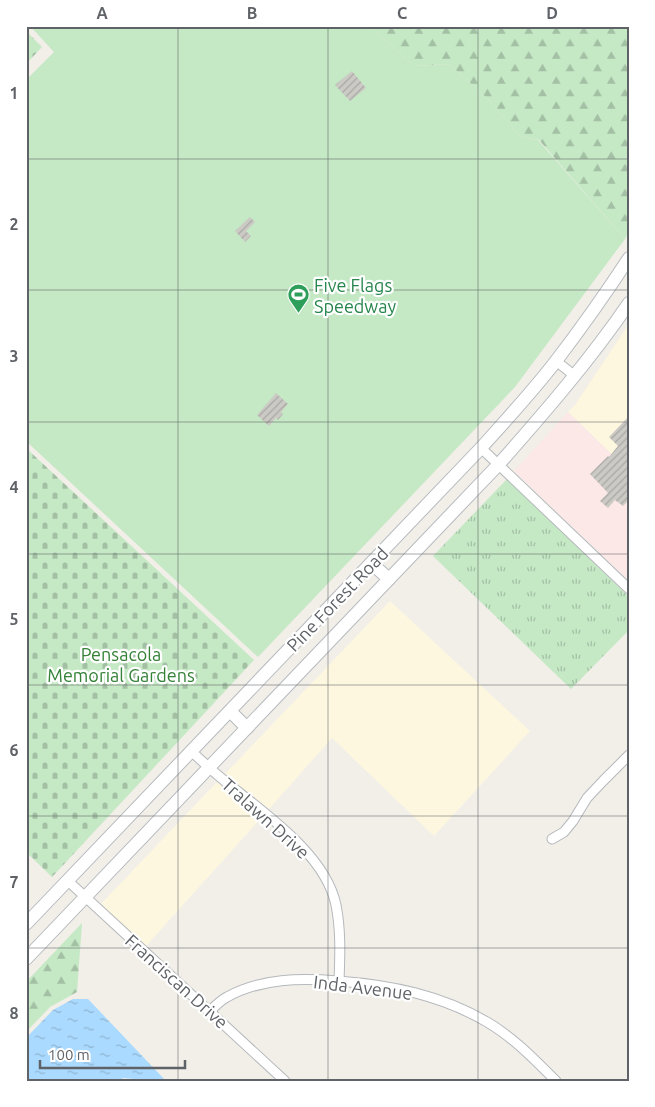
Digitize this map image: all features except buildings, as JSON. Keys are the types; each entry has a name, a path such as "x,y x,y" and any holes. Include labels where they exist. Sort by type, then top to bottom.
{"main road":[{"name":"Pine Forest Road","path":"26,924 481,448 556,361 629,258"},
{"name":"Pine Forest Road","path":"26,959 499,464 574,376 629,303"},
{"path":"372,563 389,579"},
{"path":"230,711 247,728"}],"street":[{"path":"556,361 574,376"},
{"path":"481,448 629,589"},
{"name":"Tralawn Drive","path":"192,751 219,776 283,828 322,871 336,904 339,930 339,981"},
{"path":"552,839 564,832 587,798 629,756"},
{"name":"Franciscan Drive","path":"68,881 285,1081"},
{"name":"Inda Avenue","path":"210,1011 225,998 235,993 266,984 298,979 372,984 401,989 444,1001 489,1023 533,1058 556,1081"}],"shaded area":[{"path":"629,324 629,471 568,412 575,405"},
{"path":"568,412 629,471 629,581 514,471"},
{"path":"390,601 530,731 434,836 332,738 269,809 225,774"},
{"path":"217,782 262,817 146,946 101,904"}],"green space":[{"name":"Five Flags Speedway","path":"30,26 370,26 414,66 449,64 489,100 521,137 538,140 625,239 515,387 258,657 26,441 26,80 54,52"},
{"path":"370,26 629,26 629,231 625,239 539,140 521,137 489,100 449,64 414,66"},
{"path":"26,31 42,47 26,64"},
{"name":"Pensacola Memorial Gardens","path":"26,448 254,660 52,877 26,852"},
{"path":"507,479 629,597 629,630 571,689 433,556"},
{"path":"82,923 77,992 50,1007 26,1032 26,982"}],"water":[{"path":"73,999 88,999 166,1081 137,1081 135,1079 123,1078 120,1081 26,1081 26,1038 53,1010"}],"place":[{"name":"Five Flags Speedway","path":"298,314"}]}
